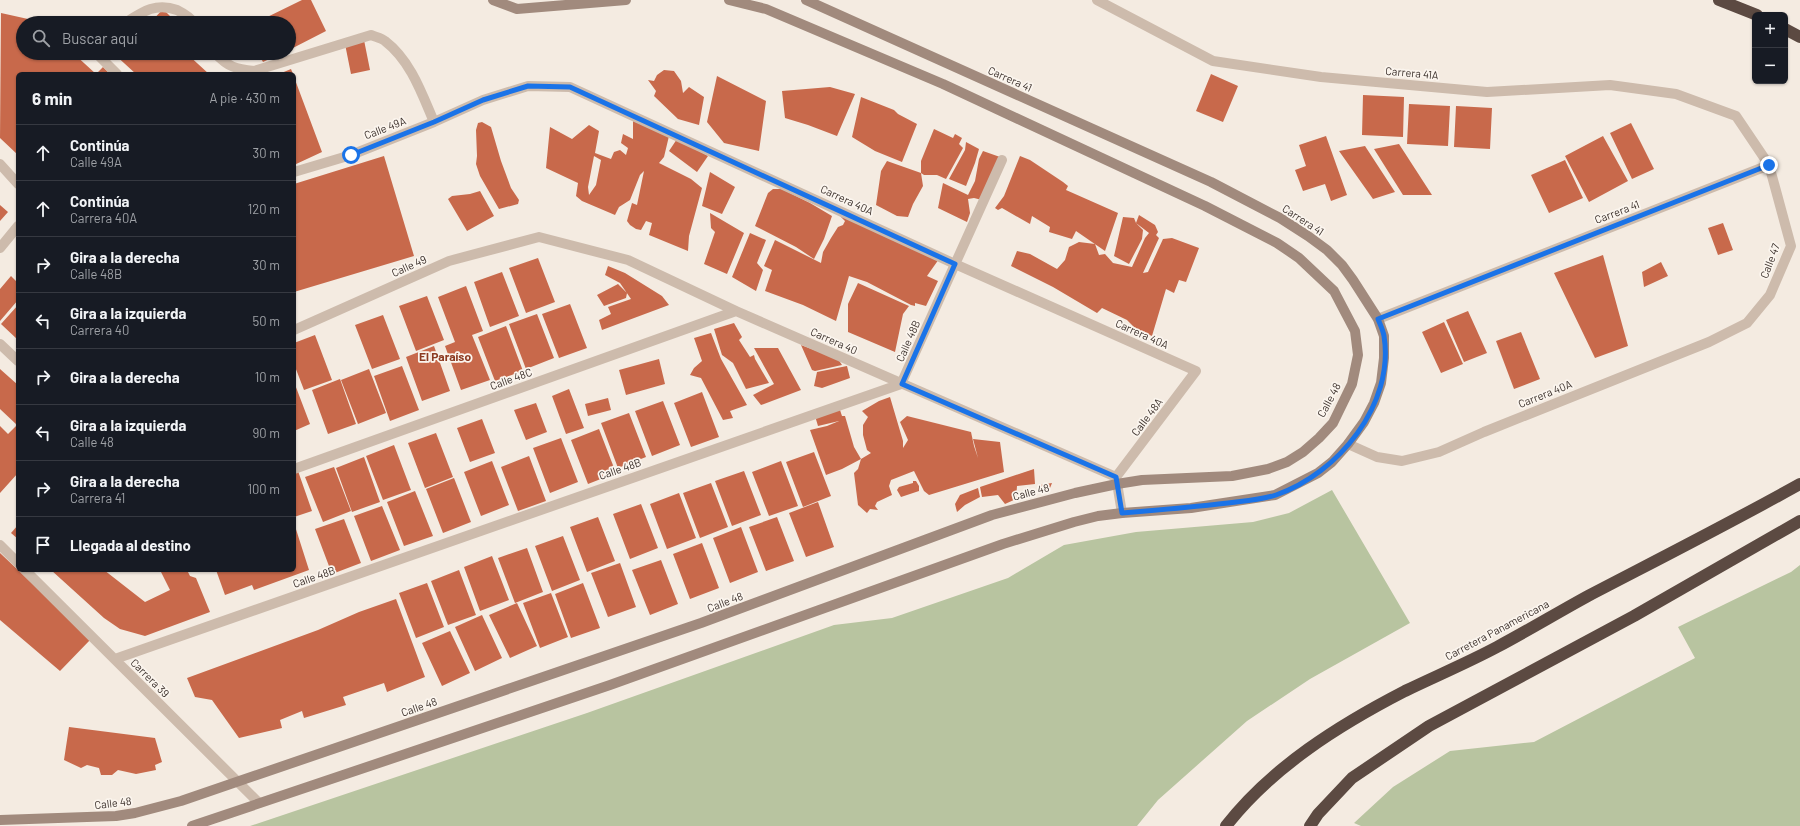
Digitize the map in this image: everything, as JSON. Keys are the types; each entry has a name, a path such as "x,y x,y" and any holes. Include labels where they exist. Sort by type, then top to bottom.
{"highway":[{"path":"1719,0 1752,13"},
{"path":"1788,31 1800,37"},
{"name":"Carretera Panamericana","path":"1226,826 1242,806 1278,772 1326,737 1404,692 1495,648 1587,597 1800,484"},
{"path":"1310,826 1318,814 1352,778 1429,726 1634,616 1800,521"}],"main road":[{"path":"493,0 517,9 626,0"},
{"name":"Calle 48","path":"0,820 96,818 135,813 181,801 701,623 992,515 1116,481 1232,476 1287,462 1303,452 1333,423 1352,384 1358,355 1355,331 1334,291 1299,258 1277,243 1212,209 943,84 766,9 729,0"},
{"name":"Carrera 41","path":"806,0 1249,201 1308,236 1342,264 1378,319"},
{"path":"192,826 603,688 1003,544 1074,522 1098,516 1191,508 1276,495 1318,473 1332,462 1348,444 1364,422 1374,404 1381,383 1384,358 1384,336 1378,319"}],"street":[{"name":"Carrera 41A","path":"1097,0 1213,61 1321,77 1487,92 1610,86 1676,94 1736,116"},
{"path":"136,16 157,6 170,7 185,16"},
{"path":"296,58 371,35 385,40 415,78 434,122"},
{"path":"103,60 115,72"},
{"path":"221,60 238,70 254,71 290,60"},
{"name":"Carrera 40A","path":"483,100 528,86 570,87 955,264 1196,371"},
{"name":"Calle 49A","path":"296,171 351,155 434,122 483,100"},
{"name":"Calle 47","path":"1736,116 1769,165 1790,246 1770,295 1747,323"},
{"name":"Calle 48B","path":"114,659 902,384 1002,160"},
{"path":"0,164 16,182"},
{"name":"Carrera 41","path":"1378,319 1769,165"},
{"path":"0,248 16,228"},
{"name":"Carrera 40","path":"539,237 628,260 736,311 1116,481"},
{"name":"Calle 49","path":"296,329 449,261 539,237"},
{"name":"Calle 48C","path":"296,467 736,311"},
{"name":"Carrera 40A","path":"1348,444 1377,457 1402,461 1439,452 1484,432 1709,342 1747,323"},
{"path":"0,344 16,359"},
{"name":"Calle 48A","path":"1116,481 1196,371"},
{"path":"1116,481 1122,513"},
{"path":"0,545 16,561"},
{"name":"Carrera 39","path":"27,572 259,803"}],"green space":[{"path":"1332,490 1410,623 1310,679 1247,721 1158,800 1137,826 250,826 587,713 834,625 892,618 1008,578 1064,545 1136,532 1253,522 1289,513"},
{"path":"1800,565 1800,826 1361,826 1354,823 1393,787 1450,751 1534,742 1695,658 1678,627 1791,572"}],"building":[{"path":"302,0 311,0 326,31 296,46 296,16 269,16"},
{"path":"163,9 170,16 156,16"},
{"path":"1,13 16,16 16,60 81,60 94,72 16,72 16,153 0,138"},
{"path":"364,40 370,70 351,74 345,44"},
{"path":"121,60 194,60 207,72 134,72"},
{"path":"103,67 108,72 98,72"},
{"path":"291,69 292,72 284,72"},
{"path":"664,70 674,71 681,81 683,93 689,87 704,97 699,125 678,119 654,96 656,91 648,80 654,81 657,75"},
{"path":"1211,74 1238,86 1223,122 1196,111"},
{"path":"717,76 766,101 759,151 724,143 707,122"},
{"path":"296,82 322,152 296,164"},
{"path":"830,87 855,94 837,136 785,118 782,91"},
{"path":"1363,95 1404,97 1403,137 1362,135"},
{"path":"861,97 894,110 898,114 917,124 902,162 875,151 852,137"},
{"path":"1409,104 1450,106 1448,146 1407,144"},
{"path":"1456,106 1492,108 1490,149 1454,147"},
{"path":"633,121 669,136 664,157 659,163 691,179 702,188 689,236 688,251 649,235 652,223 646,221 641,230 636,229 627,221 632,203 637,205 644,171 640,175 630,200 619,207 615,215 582,201 576,196 578,183 546,168 550,127 572,139 589,125 599,131 595,153 611,159 614,152 620,150 626,155 628,148 621,143 623,134 633,139","holes":["594,156 601,160 596,185 589,195 588,187"]},
{"path":"482,122 491,127 511,188 519,200 518,204 499,209 480,176 476,164 476,130 478,123"},
{"path":"1631,123 1654,169 1632,179 1610,133"},
{"path":"934,129 953,138 955,134 962,138 959,144 963,148 946,179 937,175 924,175 921,173 921,161"},
{"path":"1326,136 1347,195 1331,201 1325,184 1303,191 1295,170 1306,166 1299,145"},
{"path":"1603,136 1628,181 1589,202 1565,156"},
{"path":"677,139 708,156 697,172 669,151"},
{"path":"966,142 979,149 966,186 949,179 965,150"},
{"path":"1399,144 1432,195 1403,195 1374,149"},
{"path":"1365,146 1395,192 1373,199 1339,151"},
{"path":"983,151 1000,157 982,200 974,198 968,199 970,213 967,222 938,208 943,183 968,195 975,181 979,159"},
{"path":"384,156 414,256 296,291 296,183"},
{"path":"1020,156 1030,160 1063,182 1068,186 1066,190 1118,213 1105,251 1076,231 1072,239 1049,232 1050,227 1032,216 1030,224 1002,208 998,210 995,208 1004,196"},
{"path":"1565,160 1583,198 1549,213 1531,175"},
{"path":"887,161 921,173 923,186 908,217 897,216 876,205 881,171"},
{"path":"710,172 735,187 722,214 702,206"},
{"path":"773,189 782,189 832,216 824,239 814,259 796,247 755,226 768,193"},
{"path":"480,191 494,216 467,231 448,199 452,196"},
{"path":"0,205 8,212 0,221"},
{"path":"710,213 744,233 727,274 704,264 715,232 711,228"},
{"path":"1139,215 1155,225 1158,232 1156,235 1159,238 1143,273 1148,272 1163,239 1172,238 1199,248 1186,282 1179,280 1174,293 1166,289 1152,336 1136,329 1127,320 1102,308 1097,313 1053,287 1011,266 1017,251 1030,254 1057,269 1065,260 1069,247 1079,242 1095,244 1099,255 1105,254 1113,263 1132,267 1145,238 1149,233 1136,223"},
{"path":"840,216 939,259 927,276 938,281 926,306 915,303 915,306 911,305 867,282 849,276 836,321 803,305 765,291 772,270 764,266 775,240 821,263 823,252 831,238 838,227 843,225 845,221"},
{"path":"1123,217 1134,218 1136,223 1143,230 1142,239 1129,264 1114,256"},
{"path":"1723,223 1733,250 1718,255 1708,228"},
{"path":"750,233 766,240 757,263 763,270 756,291 732,277"},
{"path":"1603,255 1628,346 1595,358 1554,273"},
{"path":"538,258 555,302 526,313 509,268"},
{"path":"1661,262 1668,276 1644,287 1642,272"},
{"path":"608,266 625,273 662,296 669,305 602,330 599,320 611,314 608,307 631,299 620,283 605,275"},
{"path":"502,272 519,316 490,327 474,282"},
{"path":"11,276 16,281 16,302 0,321 0,289"},
{"path":"858,283 909,306 903,314 895,352 848,332 848,304"},
{"path":"618,284 627,293 626,298 604,306 597,295"},
{"path":"466,286 483,331 472,335 490,380 461,390 445,346 455,342 438,297"},
{"path":"427,296 444,340 416,351 399,306"},
{"path":"570,304 587,348 559,358 542,314"},
{"path":"16,307 16,338 1,324"},
{"path":"1468,311 1487,353 1464,362 1446,320"},
{"path":"537,314 554,358 526,369 509,324"},
{"path":"383,315 400,359 372,369 355,325"},
{"path":"1444,322 1463,364 1441,373 1422,332"},
{"path":"734,323 742,337 739,340 750,357 754,355 769,383 746,389 733,363 722,355 714,329"},
{"path":"506,326 523,371 495,381 478,337"},
{"path":"1521,332 1540,379 1514,389 1496,341"},
{"path":"711,333 721,359 747,405 730,411 733,418 723,420 701,378 690,375 694,368 702,361 694,338"},
{"path":"315,335 332,380 304,390 296,369 296,342"},
{"path":"801,345 838,359 842,365 815,371 812,370"},
{"path":"434,346 450,391 422,401 406,357"},
{"path":"754,348 778,348 801,390 761,405 753,395 774,384"},
{"path":"659,359 665,384 626,395 619,370"},
{"path":"402,366 419,410 390,421 374,376"},
{"path":"847,366 850,378 822,388 814,386 817,372"},
{"path":"0,369 16,383 16,424 0,409"},
{"path":"369,369 386,413 358,424 341,380"},
{"path":"340,379 356,424 328,434 312,390"},
{"path":"296,387 310,424 296,430"},
{"path":"569,389 584,428 566,434 552,396"},
{"path":"702,392 719,437 691,447 674,403"},
{"path":"890,397 903,441 903,448 908,440 900,422 907,416 971,432 978,458 973,439 1000,442 1004,472 929,495 924,491 914,471 891,480 889,486 892,495 877,502 875,506 878,510 870,509 867,513 858,505 854,473 858,469 861,459 871,453 867,450 863,435 863,425 868,417 862,411 879,401"},
{"path":"608,398 611,410 588,416 585,404"},
{"path":"663,401 680,445 652,456 635,411"},
{"path":"536,403 547,432 526,440 514,410"},
{"path":"840,410 842,416 845,416 854,447 861,459 826,475 810,430 827,426 839,421 818,426 815,416"},
{"path":"629,413 646,457 618,468 601,423"},
{"path":"482,419 495,453 470,462 457,428"},
{"path":"0,426 8,434 16,426 16,475 0,493"},
{"path":"599,429 616,473 588,484 571,440"},
{"path":"436,433 453,477 425,488 408,443"},
{"path":"561,438 578,482 550,493 533,448"},
{"path":"394,445 411,490 383,500 366,456"},
{"path":"814,452 831,496 803,507 786,462"},
{"path":"529,456 546,501 518,511 501,467"},
{"path":"364,457 380,502 352,512 336,468"},
{"path":"492,461 509,505 481,516 464,472"},
{"path":"781,461 798,506 769,516 752,472"},
{"path":"334,467 351,511 323,522 305,477"},
{"path":"1034,469 1035,484 1017,486 1016,499 1005,504 998,495 982,497 980,487"},
{"path":"298,471 312,511 296,516 296,472"},
{"path":"744,471 761,515 732,526 715,481"},
{"path":"454,478 471,522 443,533 426,489"},
{"path":"913,481 916,481 919,486 919,491 901,497 897,490 899,487 913,483"},
{"path":"711,483 728,527 700,538 683,493"},
{"path":"1052,483 1050,488 1039,492 1040,485"},
{"path":"978,488 980,497 965,505 957,512 955,504 960,495"},
{"path":"415,491 433,536 404,546 387,502"},
{"path":"679,493 696,538 667,549 650,504"},
{"path":"818,502 834,547 806,557 789,513"},
{"path":"641,504 658,548 630,559 613,514"},
{"path":"382,506 400,550 371,561 354,516"},
{"path":"598,517 615,561 587,572 570,527"},
{"path":"777,517 794,561 766,571 749,527"},
{"path":"344,519 361,563 332,574 315,529"},
{"path":"16,527 16,537 11,533"},
{"path":"741,527 758,572 730,583 713,538"},
{"path":"296,529 309,570 254,590 252,585 225,595 217,572 296,572"},
{"path":"563,536 580,580 552,591 535,546"},
{"path":"702,543 719,588 690,599 673,554"},
{"path":"527,548 543,592 515,603 498,558"},
{"path":"0,553 16,568 16,572 20,572 91,639 60,671 0,620"},
{"path":"492,556 509,600 480,611 464,567"},
{"path":"661,560 678,604 650,615 632,570"},
{"path":"620,563 636,607 608,617 591,573"},
{"path":"459,570 476,615 448,625 431,581"},
{"path":"53,572 107,572 145,602 170,590 161,572 188,572 190,576 196,578 210,612 145,636 120,629 104,618"},
{"path":"427,583 444,627 416,638 399,593"},
{"path":"583,583 600,628 571,638 555,594"},
{"path":"551,593 568,637 540,648 523,603"},
{"path":"396,599 425,677 387,692 384,683 343,697 346,705 304,718 302,711 280,720 282,728 239,738 212,700 195,697 187,678 318,630 359,612"},
{"path":"517,603 537,646 510,658 489,615"},
{"path":"482,615 502,658 475,671 455,627"},
{"path":"450,631 470,673 442,686 422,643"},
{"path":"69,727 155,738 162,762 155,765 156,770 136,774 118,770 112,775 101,775 99,768 87,765 81,768 64,760"}],"district":[{"name":"El Paraíso","path":"445,357"}],"route":[{"path":"351,155 434,122 483,100 528,86 570,87 800,191 955,264 902,384 1116,477 1122,513 1191,508 1255,499 1276,495 1298,485 1318,473 1332,462 1348,444 1364,422 1374,404 1381,383 1384,358 1384,336 1378,319 1769,165"}]}
